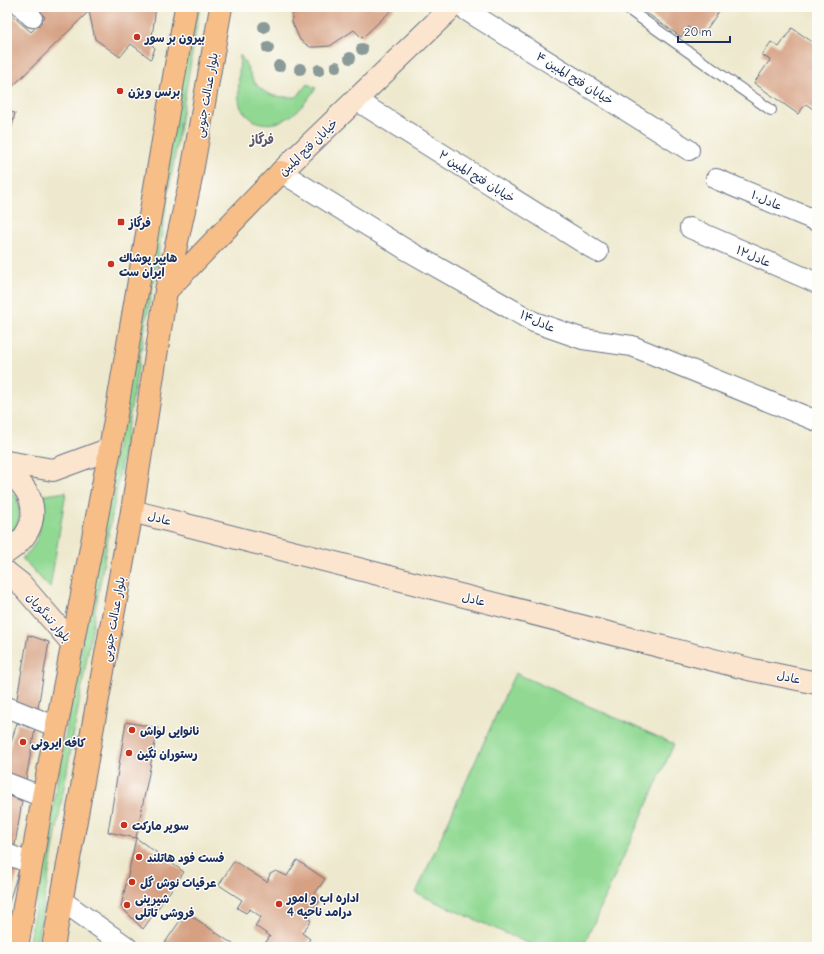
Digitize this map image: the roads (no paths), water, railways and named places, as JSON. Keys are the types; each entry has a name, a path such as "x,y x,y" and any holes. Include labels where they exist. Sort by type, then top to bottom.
{"main road":[{"path":"17,947 43,797 74,644 110,449 186,7"},
{"name":"بلوار عدالت جنوبی","path":"54,947 61,900 132,511 166,291 190,183 221,7"},
{"name":"خیابان فتح المبین","path":"166,291 281,172"},
{"path":"149,225 190,183"}],"street":[{"name":"خیابان فتح المبین","path":"281,172 452,7"},
{"name":"خیابان فتح المبین ۴","path":"461,7 689,150"},
{"name":"خیابان فتح المبین ۲","path":"356,100 598,252"},
{"name":"عادل۱۴","path":"281,172 405,249 534,322 584,339 632,346 817,421"},
{"name":"عادل۱۰","path":"716,179 817,221"},
{"name":"عادل۱۲","path":"690,228 817,283"},
{"path":"7,462 53,470 110,449"},
{"path":"7,472 18,480 30,498 33,516 27,535 7,552"},
{"name":"عادل","path":"132,511 753,670 817,683"},
{"name":"بلوار تندگویان","path":"7,573 21,584 74,644"},
{"path":"7,707 57,727"},
{"path":"7,783 43,797"},
{"path":"7,854 32,864"},
{"path":"61,900 127,947"}],"lane":[{"path":"625,7 771,110"}],"place":[{"name":"بیرون بر سور","path":"137,37"},
{"name":"برنس ویژن","path":"120,91"},
{"name":"فرگاز","path":"121,222"},
{"name":"هايپر پوشاك ايران ست","path":"111,264"},
{"name":"نانوایی لواش","path":"132,730"},
{"name":"کافه ایرونی","path":"23,742"},
{"name":"رستوران نگین","path":"129,753"},
{"name":"سوپر مارکت","path":"124,825"},
{"name":"فست فود هاتلند","path":"139,857"},
{"name":"عرقیات نوش گل","path":"132,882"},
{"name":"اداره اب و امور درامد ناحیه 4","path":"279,904"},
{"name":"شیرینی فروشی تاتلی","path":"127,905"}],"district":[{"name":"فرگاز","path":"262,139"}]}
